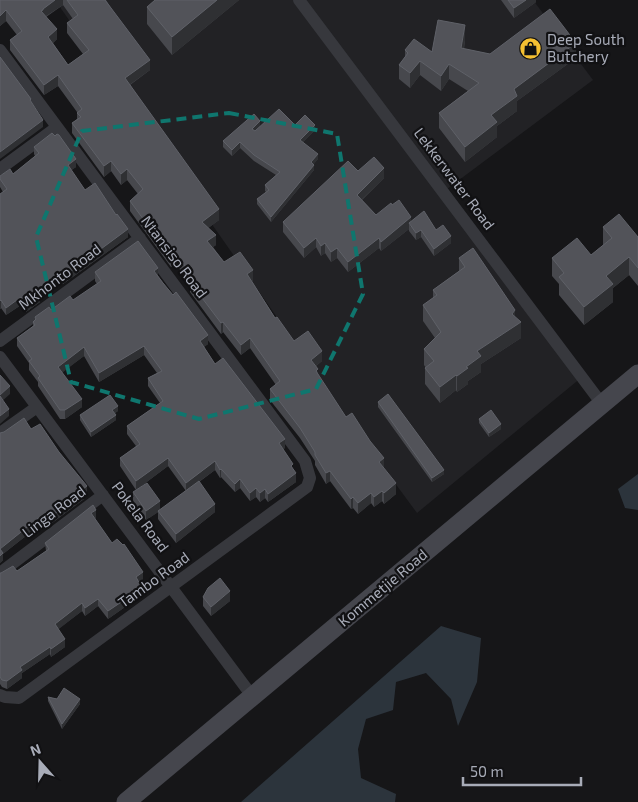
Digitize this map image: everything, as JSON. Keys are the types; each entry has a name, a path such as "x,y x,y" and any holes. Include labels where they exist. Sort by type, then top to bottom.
{"main road":[{"name":"Kommetjie Road","path":"126,802 638,374"}],"street":[{"name":"Lekkerwater Road","path":"299,0 602,404"},
{"name":"Ntansiso Road","path":"0,50 305,461 310,478 307,487"},
{"path":"0,169 57,127"},
{"name":"Mkhonto Road","path":"0,341 140,238"},
{"name":"Pokela Road","path":"0,358 252,696"},
{"path":"0,433 36,406"},
{"name":"Tambo Road","path":"0,695 19,698 172,588 307,487"},
{"name":"Linga Road","path":"0,573 103,495"}],"highlighted area":[{"path":"229,113 337,134 363,294 316,389 199,419 71,382 36,237 82,131"}],"shaded area":[{"path":"55,0 533,0 593,80 443,192 582,377 417,513 358,433"},
{"path":"638,474 638,510 625,508 618,489"},
{"path":"441,626 481,638 477,682 458,726 451,699 426,673 396,682 393,710 366,719 358,749 361,778 396,794 395,802 241,802"}],"building":[{"path":"0,0 55,0 41,11 57,29 48,37 68,65 89,50 67,23 78,15 67,0 105,0 150,60 125,78 219,209 202,222 216,235 207,241 224,262 240,252 253,270 247,274 275,318 277,317 294,341 308,331 322,351 311,360 318,369 316,371 346,417 352,413 370,441 384,458 379,462 396,483 384,493 382,491 374,497 371,493 358,503 353,497 351,499 330,471 326,473 300,428 270,389 280,381 250,338 241,345 223,322 221,323 190,282 194,279 176,253 171,257 130,201 143,189 127,169 121,174 111,161 104,166 72,123 81,117 77,113 82,109 58,75 44,85 10,40 22,31 6,10 0,16"},
{"path":"155,0 217,0 172,37 147,7"},
{"path":"508,0 526,0 514,8"},
{"path":"550,9 576,43 514,89 517,96 491,115 497,122 465,147 439,113 479,83 449,64 441,76 420,61 410,73 399,65 408,53 405,50 414,39 432,52 438,20 465,25 461,48 490,54"},
{"path":"0,57 31,99 43,120 0,152"},
{"path":"279,109 295,125 305,115 315,125 300,140 318,154 311,162 314,165 271,217 257,199 269,190 265,185 280,172 254,155 240,142 232,150 223,141 254,114 260,121 252,129 255,131"},
{"path":"52,133 55,136 59,135 76,159 68,165 85,190 95,183 116,215 128,229 63,277 60,272 37,291 40,294 26,304 21,297 6,308 0,301 0,194 7,189 0,176 10,169 13,174 39,153 34,147"},
{"path":"374,157 384,168 357,195 376,215 391,203 392,205 399,200 411,217 381,242 379,238 348,262 337,248 331,252 325,243 321,246 316,238 304,248 283,222 348,161 358,171"},
{"path":"424,211 436,230 443,225 451,236 434,249 421,230 416,233 409,223"},
{"path":"619,214 638,237 638,268 629,257 606,276 613,284 584,307 559,277 564,273 552,258 577,238 591,255 612,238 603,227"},
{"path":"138,241 158,268 154,271 173,295 176,292 208,335 200,341 215,364 223,358 285,439 279,443 293,464 291,466 296,473 268,494 265,489 260,493 256,488 250,493 240,479 235,484 220,470 215,461 186,483 168,458 136,481 120,458 140,444 127,426 163,401 148,378 162,371 144,346 99,373 84,347 58,367 82,399 65,410 60,410 38,378 40,376 29,361 32,359 17,338 35,325 33,322 36,319 35,317 49,307 51,310 70,296 73,300 101,281 95,272"},
{"path":"473,248 515,310 512,314 521,322 477,351 481,356 466,367 468,368 440,387 425,368 434,361 424,349 441,332 423,305 437,295 433,290 465,267 459,258"},
{"path":"0,375 10,386 0,395"},
{"path":"388,394 444,470 432,478 378,402"},
{"path":"110,395 118,406 112,410 116,415 91,432 80,415"},
{"path":"0,396 9,409 0,416"},
{"path":"491,410 501,424 489,433 479,419"},
{"path":"24,418 31,429 40,424 59,452 87,486 82,490 84,492 44,522 41,516 0,549 0,433"},
{"path":"199,481 215,504 176,534 158,511"},
{"path":"147,483 160,501 146,511 133,492"},
{"path":"93,505 96,510 91,513 112,543 117,539 124,544 143,572 136,577 142,588 108,611 98,599 85,608 82,603 55,624 65,639 20,667 22,670 7,681 2,680 0,677 0,573 13,566 17,571 49,549 45,543"},
{"path":"220,578 230,591 211,607 203,597 208,588"},
{"path":"64,688 80,699 62,724 48,697 57,699"}],"place":[{"name":"Deep South Butchery","path":"531,49"}]}
